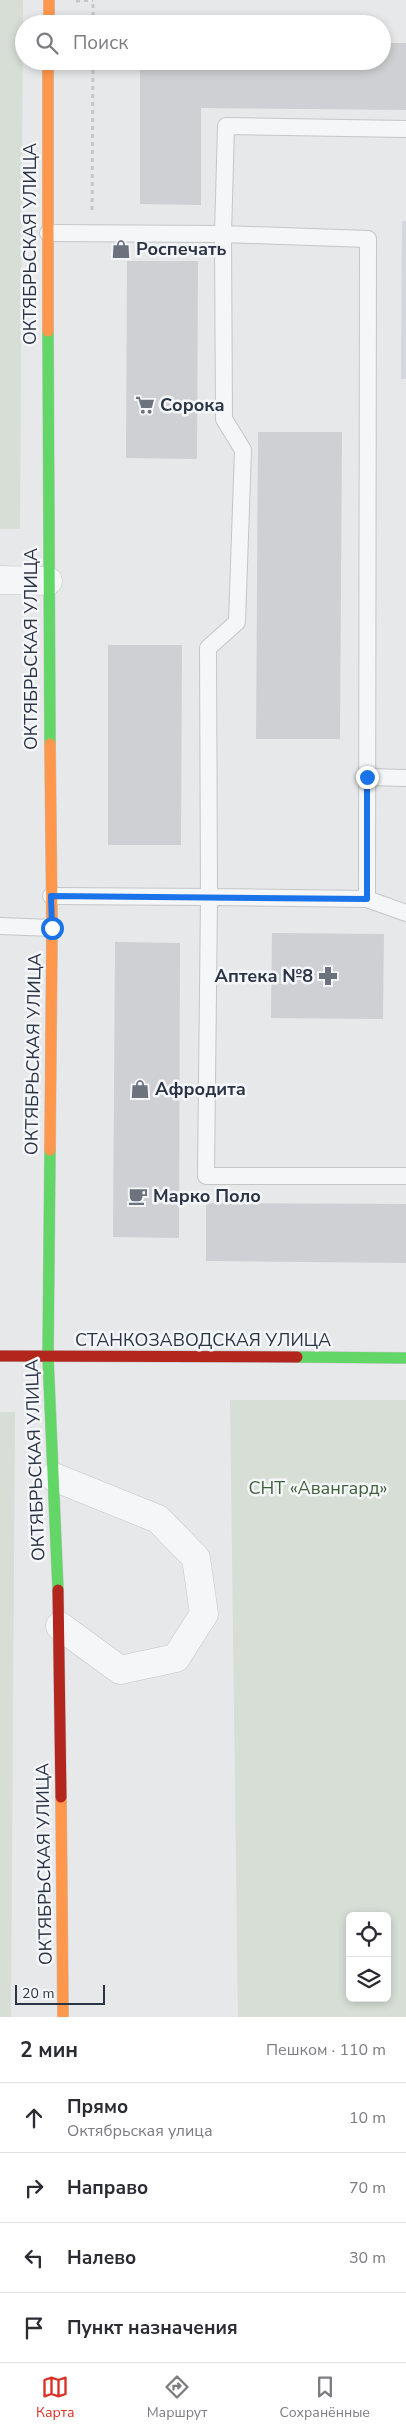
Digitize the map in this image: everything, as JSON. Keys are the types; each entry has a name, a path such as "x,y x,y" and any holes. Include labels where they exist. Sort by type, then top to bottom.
{"main road":[{"path":"49,0 49,15"},
{"name":"ОКТЯБРЬСКАЯ УЛИЦА","path":"48,70 48,581 52,928 48,1357 60,1626 63,2017"},
{"name":"СТАНКОЗАВОДСКАЯ УЛИЦА","path":"0,1356 406,1358"}],"street":[{"path":"0,580 48,581"},
{"path":"54,1477 158,1519 196,1558 204,1614 176,1658 120,1670 60,1626"}],"lane":[{"path":"406,129 226,126 223,234 224,419 243,450 237,622 208,648 209,897 206,1176 406,1176"},
{"path":"48,233 223,234 368,239 367,899"},
{"path":"367,777 406,778"},
{"path":"51,896 367,899 406,913"},
{"path":"0,926 52,928"}],"path":[{"path":"93,0 93,15"},
{"path":"92,233 93,70"}],"shaded area":[{"path":"402,221 406,221 406,379 401,379"}],"green space":[{"path":"0,0 23,0 23,15 15,15 15,70 23,70 20,529 0,529"},
{"name":"СНТ «Авангард»","path":"230,1400 406,1400 406,2017 238,2017"},
{"path":"0,1412 15,1412 11,2017 0,2017"}],"building":[{"path":"391,43 406,43 406,110 201,108 201,205 140,204 140,70 391,70"},
{"path":"127,261 198,261 197,459 126,458"},
{"path":"258,432 342,432 340,739 256,739"},
{"path":"108,645 182,645 181,845 108,845"},
{"name":"Аптека №8","path":"272,933 384,934 383,1019 271,1018"},
{"path":"115,942 180,943 179,1238 113,1237"},
{"path":"206,1203 406,1204 406,1263 206,1261"}],"traffic: fast":[{"path":"48,331 50,744"},
{"path":"50,1150 48,1357 58,1590"},
{"path":"297,1357 406,1358"}],"traffic: slow":[{"path":"49,0 49,15"},
{"path":"48,70 48,331"},
{"path":"50,744 52,928 50,1150"},
{"path":"61,1797 63,2017"}],"traffic: jam":[{"path":"0,1356 297,1357"},
{"path":"58,1590 61,1797"}],"place":[{"name":"Роспечать","path":"121,249"},
{"name":"Сорока","path":"145,405"},
{"name":"Аптека №8","path":"328,976"},
{"name":"Афродита","path":"140,1089"},
{"name":"Марко Поло","path":"138,1196"}],"route":[{"path":"52,928 51,896 367,899 367,777"}]}
